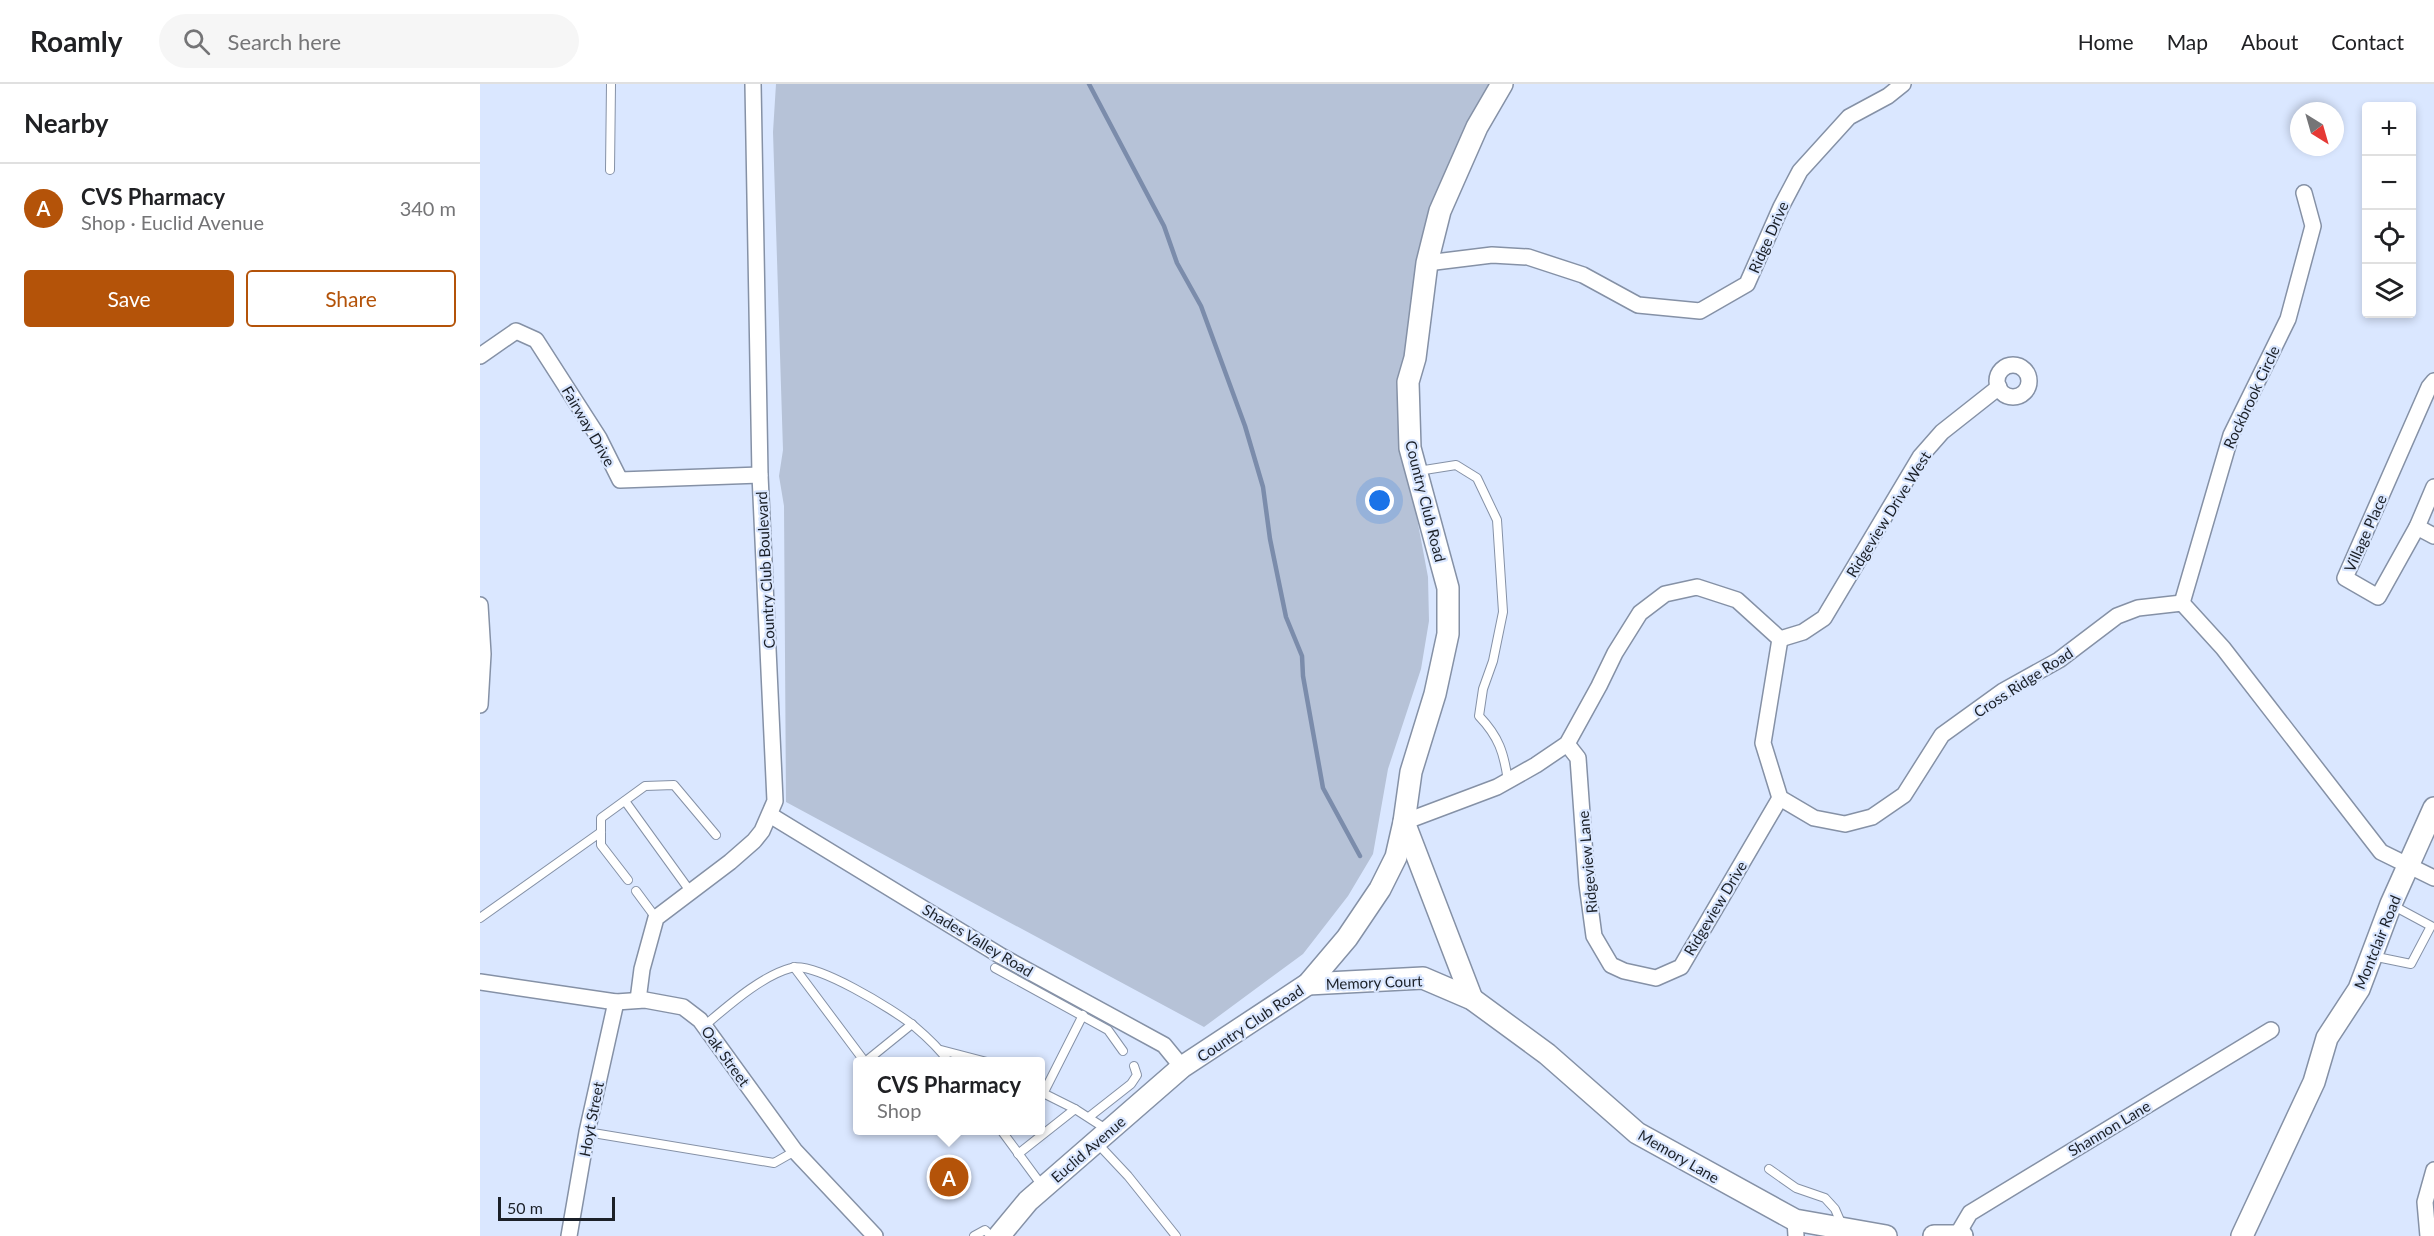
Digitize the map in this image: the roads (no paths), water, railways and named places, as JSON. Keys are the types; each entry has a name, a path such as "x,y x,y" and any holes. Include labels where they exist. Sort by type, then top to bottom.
{"street":[{"name":"Country Club Boulevard","path":"656,918 754,841 770,815 775,801 760,475 753,84"},
{"name":"Country Club Road","path":"1182,1067 1308,984 1347,938 1380,890 1395,857 1404,822 1411,772 1435,694 1448,634 1448,588 1410,448 1408,382 1415,358 1427,263 1440,211 1477,127 1502,84"},
{"name":"Ridge Drive","path":"1427,263 1492,255 1528,257 1583,275 1638,305 1700,311 1747,284 1781,207 1800,171 1849,117 1888,96 1904,84"},
{"name":"Rockbrook Circle","path":"2182,603 2231,435 2288,319 2313,226 2304,193"},
{"name":"Fairway Drive","path":"480,356 516,331 536,340 599,438 620,480 760,475"},
{"name":"Village Place","path":"2434,381 2429,387 2345,578 2378,597 2417,527 2434,487"},
{"name":"Ridgeview Drive West","path":"1780,639 1803,632 1824,618 1920,457 1942,432 1999,387"},
{"path":"2417,527 2434,536"},
{"path":"1404,822 1508,781 1567,744 1615,653 1640,613 1665,594 1697,586 1737,600 1780,639 1763,743 1780,798"},
{"name":"Cross Ridge Road","path":"1780,798 1814,818 1845,824 1872,817 1904,795 1942,735 2003,691 2059,660 2117,616 2138,608 2182,603"},
{"path":"2182,603 2223,648 2381,852 2434,878"},
{"path":"480,604 483,654 480,705"},
{"name":"Ridgeview Lane","path":"1567,744 1578,758 1587,884 1594,936 1611,965 1624,971"},
{"name":"Ridgeview Drive","path":"1624,971 1656,978 1681,967 1780,798"},
{"name":"Montclair Road","path":"2242,1236 2314,1082 2327,1038 2359,988 2391,904 2434,808"},
{"name":"Shades Valley Road","path":"770,815 998,962 1164,1045 1182,1067"},
{"name":"Country Club Road","path":"1404,822 1472,999"},
{"path":"638,1000 642,969 656,918"},
{"name":"Memory Court","path":"1308,984 1423,978 1472,999"},
{"name":"Oak Street","path":"480,982 616,1002 638,1000 683,1007 704,1026 795,1151 875,1236"},
{"name":"Memory Lane","path":"1472,999 1547,1054 1637,1133 1795,1228 1844,1229 1886,1236"},
{"name":"Hoyt Street","path":"569,1236 587,1132 616,1002"},
{"name":"Shannon Lane","path":"1957,1235 1970,1213 2271,1030"},
{"name":"Euclid Avenue","path":"999,1236 1028,1201 1182,1067"},
{"path":"2428,1236 2425,1202 2434,1170"},
{"path":"1934,1236 1962,1236"}],"lane":[{"path":"610,170 611,84"},
{"path":"1417,471 1456,465 1477,478 1497,520 1503,612 1479,716 1491,729 1503,753 1508,781"},
{"path":"628,880 601,845 601,818 645,786 674,785 716,835"},
{"path":"625,801 690,891"},
{"path":"480,918 601,832"},
{"path":"636,891 656,918"},
{"path":"2371,956 2411,964 2431,926 2391,904"},
{"path":"991,976 998,962 1108,1030 1123,1051"},
{"path":"794,967 861,1057"},
{"path":"704,1026 774,974 794,967 813,970 835,978 912,1024 946,1057"},
{"path":"1045,1087 1083,1015"},
{"path":"871,1057 912,1024"},
{"path":"941,1050 968,1057"},
{"path":"1089,1118 1131,1084 1137,1075 1134,1066"},
{"path":"1045,1094 1089,1118 1128,1176 1176,1236"},
{"path":"1045,1133 1075,1109"},
{"path":"587,1132 774,1163 795,1151"},
{"path":"1004,1135 1044,1188"},
{"path":"1018,1154 1042,1135"},
{"path":"1769,1169 1796,1188 1825,1198 1835,1209 1844,1229"},
{"path":"974,1236 985,1230 991,1236"}],"waterway":[{"path":"1089,84 1164,226 1177,263 1201,306 1245,426 1263,487 1270,539 1286,617 1302,656 1303,676 1323,788 1360,856"}],"place":[{"name":"CVS Pharmacy","path":"949,1177"}]}
